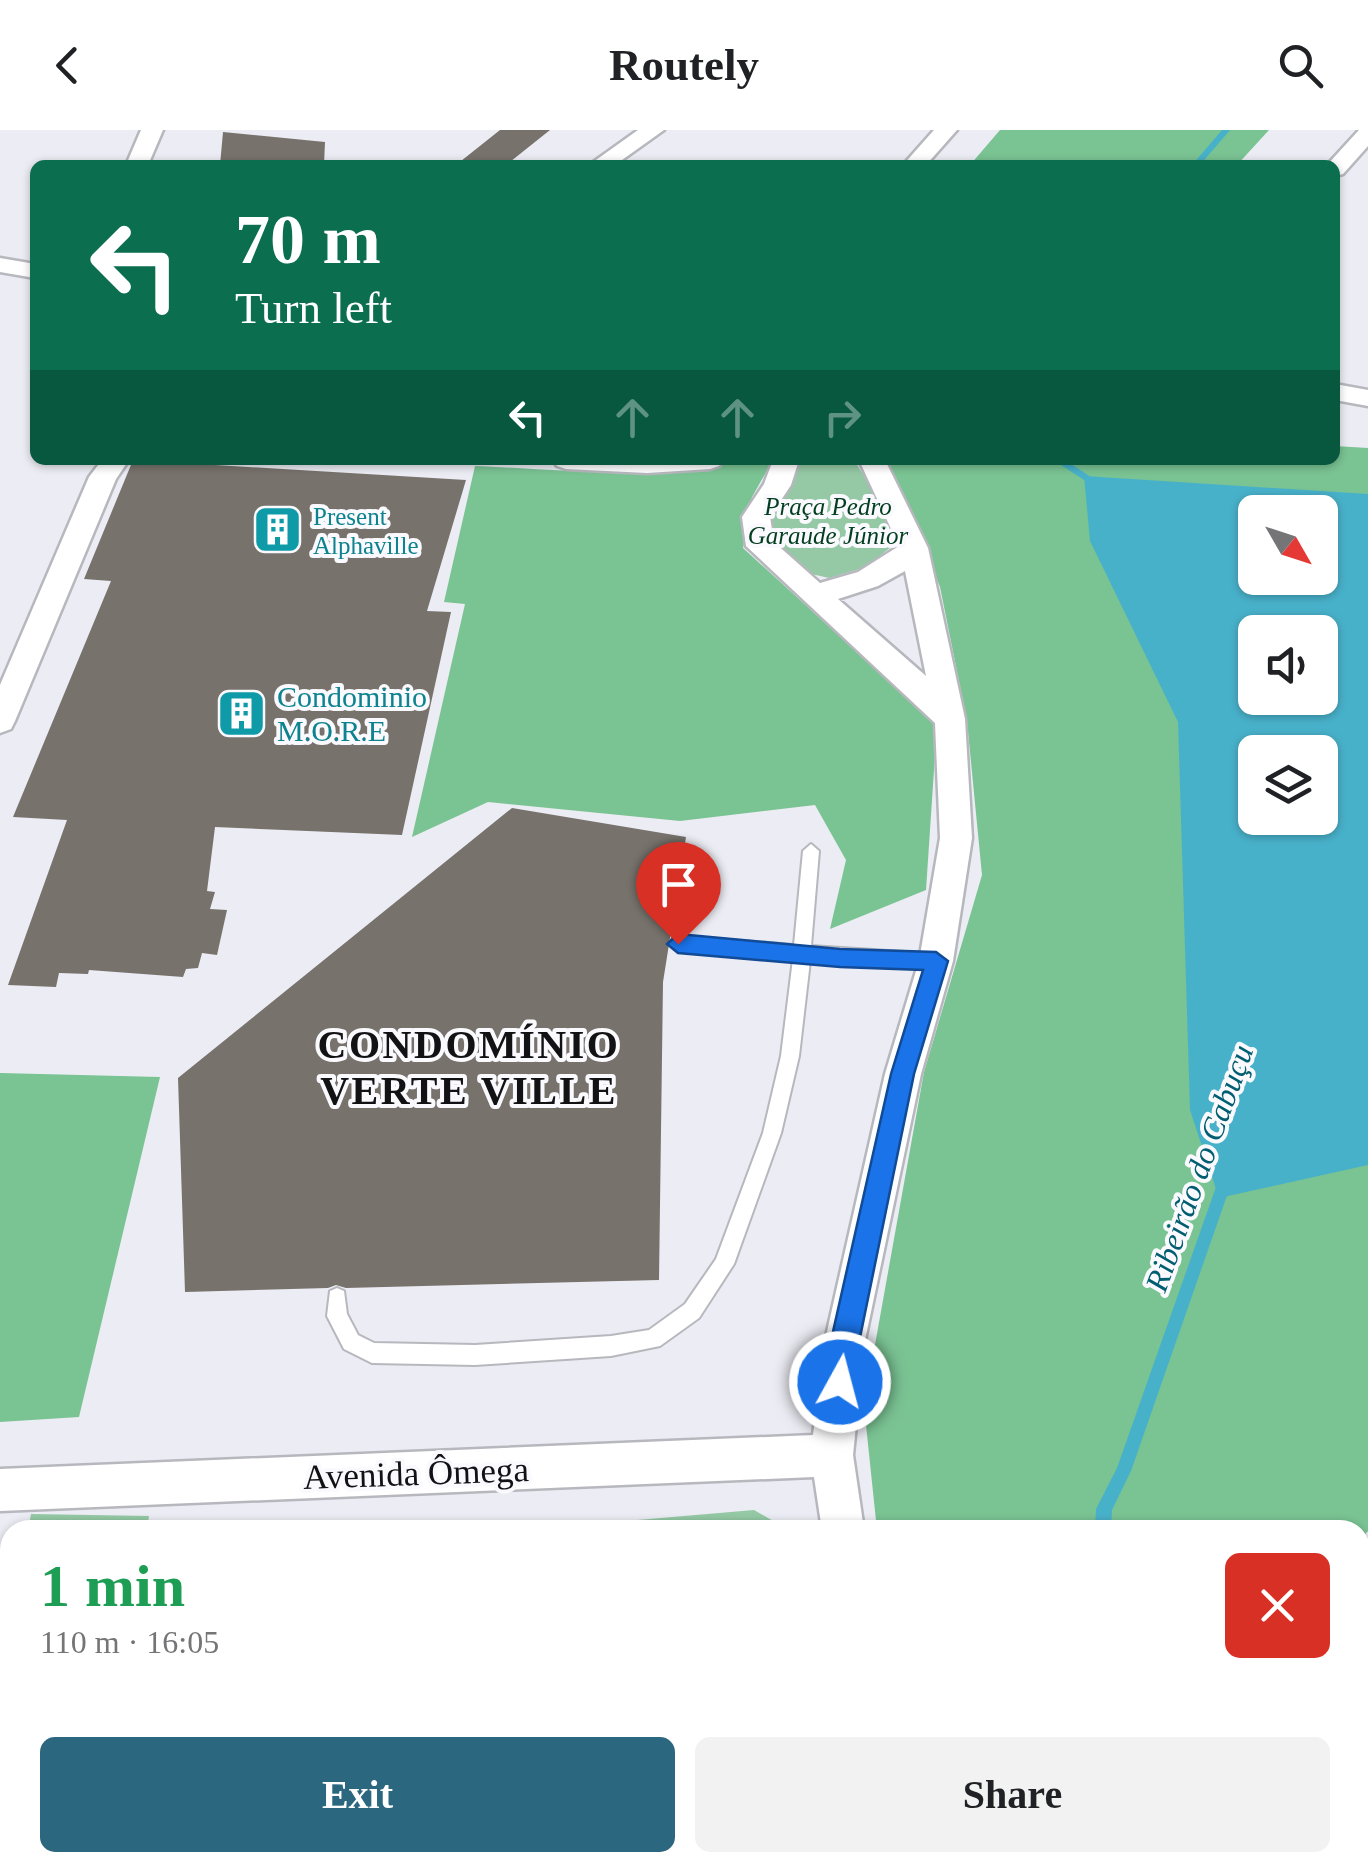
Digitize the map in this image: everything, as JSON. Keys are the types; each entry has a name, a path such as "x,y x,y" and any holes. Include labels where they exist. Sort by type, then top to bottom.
{"street":[{"path":"139,160 152,130"},
{"path":"919,160 946,130"},
{"path":"1340,164 1368,133"},
{"path":"608,160 645,136"},
{"path":"623,160 645,136"},
{"path":"0,265 30,270"},
{"path":"1340,393 1368,398"},
{"path":"0,721 103,476 112,465"},
{"path":"784,465 777,485 756,517 755,532 767,556 901,670 950,720"},
{"path":"842,1520 832,1456 844,1345 902,1074 936,961 956,838 950,720 914,548 874,465"},
{"path":"814,594 880,575 914,548"},
{"name":"Avenida Ômega","path":"0,1490 832,1456"}],"lane":[{"path":"336,1298 337,1316 351,1342 372,1353 475,1354 611,1346 654,1338 692,1310 724,1264 772,1133 790,1056 811,851"},
{"path":"678,944 936,961"}],"green space":[{"path":"1000,130 1269,130 1242,160 974,160"},
{"path":"1340,446 1368,448 1368,1520 876,1520 864,1406 924,1072 982,875 967,721 940,587 901,490 884,465 1340,465"},
{"path":"770,465 752,497 743,548 937,725 926,890 830,929 846,860 815,805 680,821 488,802 412,837 465,604 444,602 475,466 648,473"},
{"name":"Praça Pedro Garaude Júnior","path":"792,465 857,465 886,512 891,547 866,567 829,578 794,570 775,553 765,521"},
{"path":"0,1073 160,1077 79,1417 0,1422"},
{"path":"754,1510 772,1520 638,1520"},
{"path":"31,1514 149,1516 148,1520 30,1520"}],"water":[{"path":"1084,476 1368,494 1368,1165 1219,1198 1190,1110 1178,722 1090,541"}],"building":[{"path":"500,130 550,130 512,160 462,160"},
{"path":"223,132 325,142 324,160 220,160"},
{"path":"131,465 216,465 466,480 427,611 451,612 402,835 215,827 207,891 215,892 210,909 227,910 217,955 202,953 198,968 186,969 183,977 89,970 88,974 59,973 56,987 8,985 67,820 13,817 111,581 84,579"},
{"path":"512,808 686,837 663,982 659,1280 346,1288 336,1285 185,1292 178,1078"}],"waterway":[{"name":"Ribeirão do Cabuçu","path":"1200,160 1226,130"},
{"name":"Ribeirão do Cabuçu","path":"1066,465 1095,483"},
{"name":"Ribeirão do Cabuçu","path":"1103,1520 1104,1509 1123,1471 1224,1184"}],"place":[{"name":"Present Alphaville","path":"278,530"},
{"name":"Condominio M.O.R.E","path":"242,714"}],"district":[{"name":"CONDOMÍNIO VERTE VILLE","path":"469,1067"}],"route":[{"path":"678,944 840,958 936,961 902,1074 844,1345 840,1382"}]}
